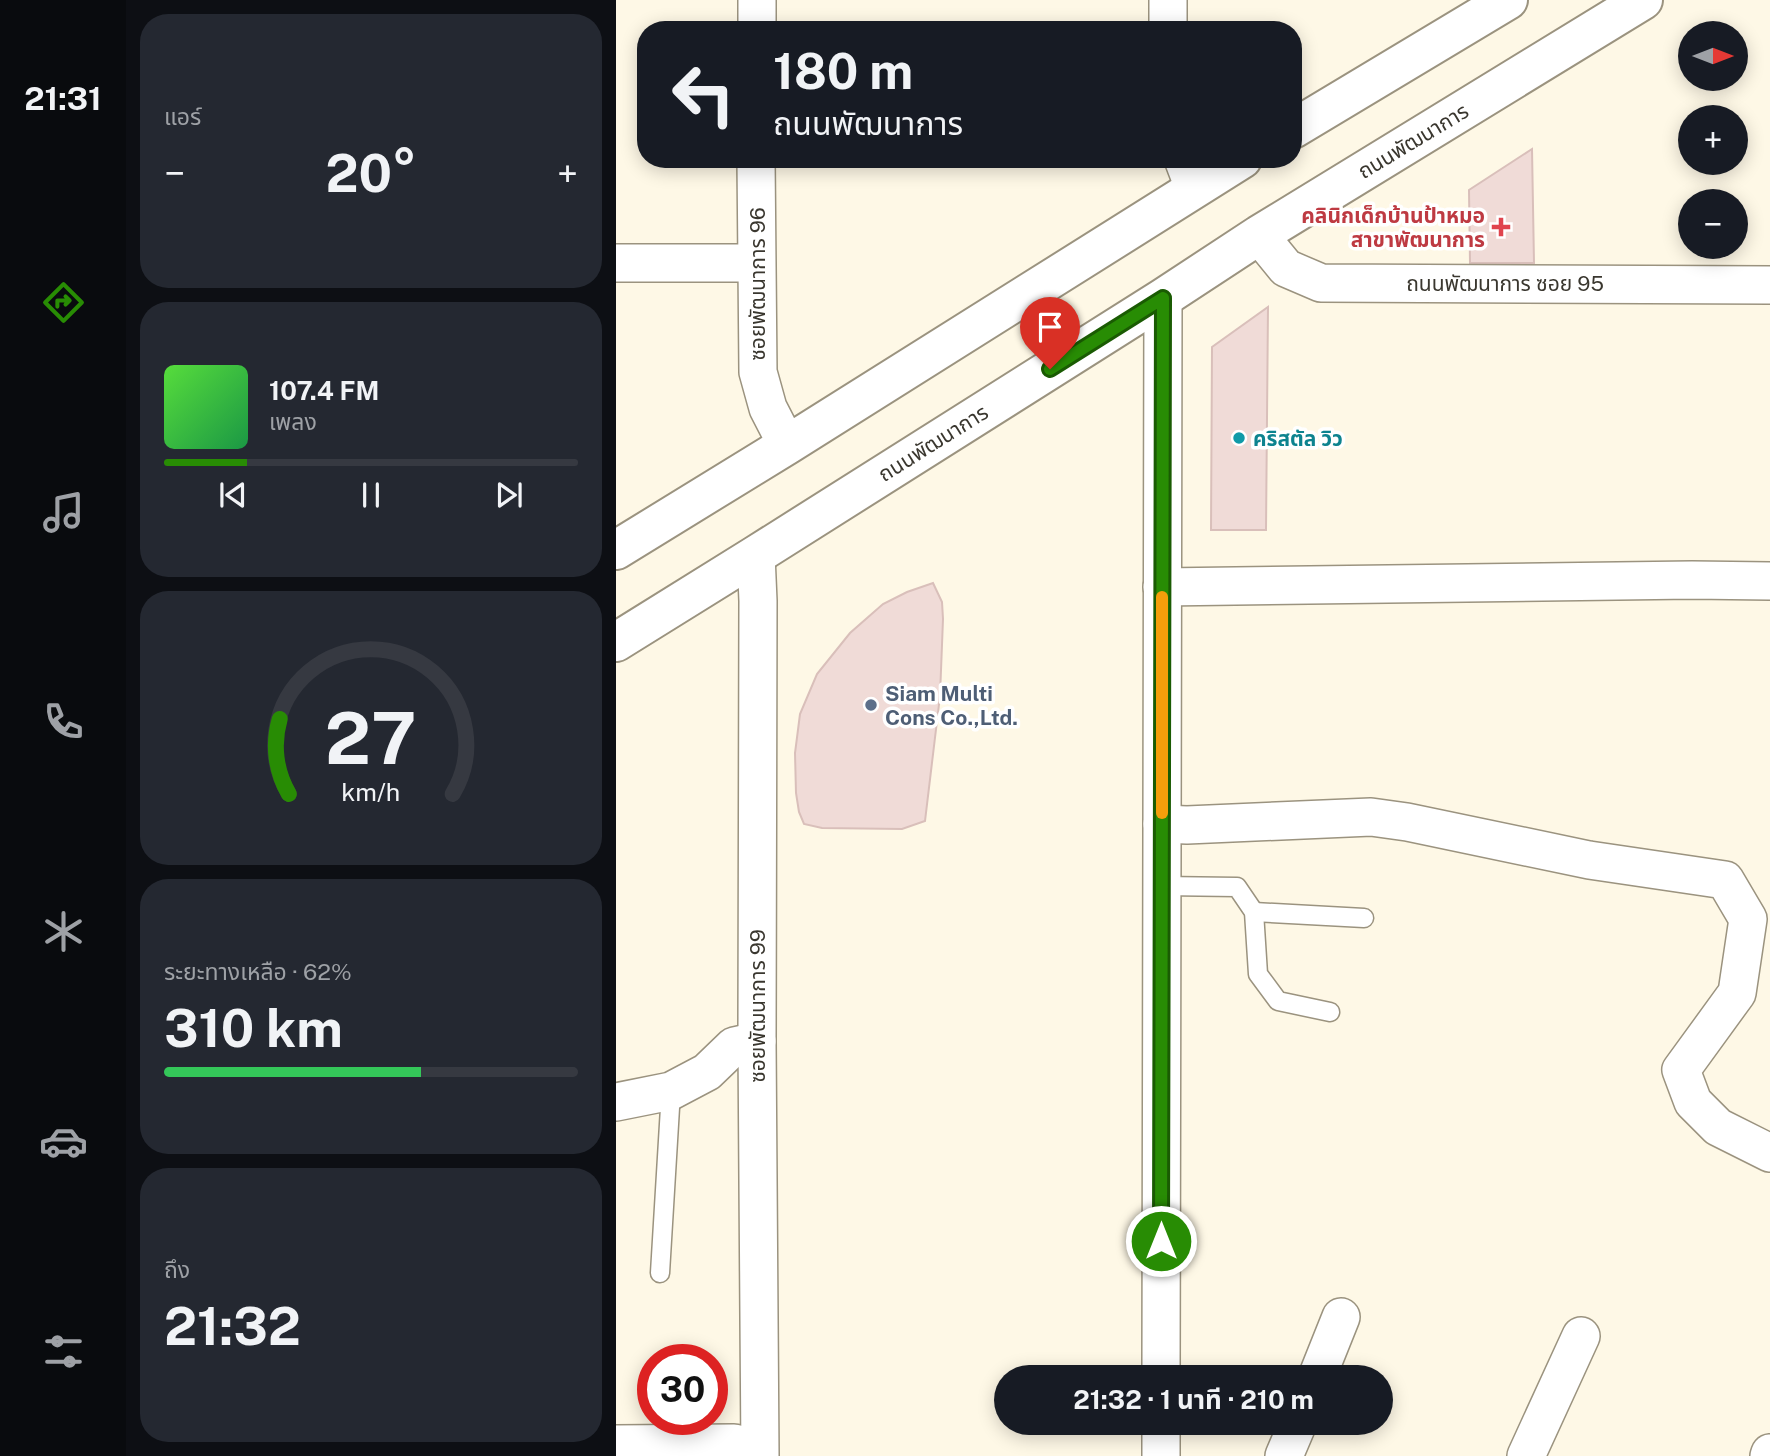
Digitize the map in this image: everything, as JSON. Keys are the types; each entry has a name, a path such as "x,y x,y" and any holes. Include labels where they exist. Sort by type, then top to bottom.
{"main road":[{"path":"1302,124 1508,0"},
{"name":"ถนนพัฒนาการ","path":"616,642 1259,235 1643,0"},
{"path":"616,550 787,445 1189,174 1210,168"}],"street":[{"path":"757,0 757,21"},
{"path":"1168,0 1168,21"},
{"name":"ซอยพัฒนาการ 96","path":"756,168 758,372 768,408 787,445"},
{"name":"ถนนพัฒนาการ ซอย 95","path":"1259,235 1286,268 1321,283 1770,285"},
{"path":"616,263 756,263"},
{"path":"1161,1365 1163,298"},
{"name":"ซอยพัฒนาการ 99","path":"756,555 760,1453"},
{"path":"1162,587 1770,581"},
{"path":"1162,824 1371,817 1589,860 1725,880 1748,919 1737,993 1681,1070 1693,1102 1718,1127 1770,1153"},
{"path":"616,1102 671,1091 708,1072 734,1046 757,1041"},
{"path":"1322,1365 1341,1317"},
{"path":"1526,1456 1581,1336"},
{"path":"1161,1435 1161,1456"},
{"path":"1284,1456 1293,1435"},
{"path":"616,1444 734,1443 760,1453"}],"lane":[{"path":"1162,886 1237,887 1254,912 1258,974 1278,1000 1330,1012"},
{"path":"1254,912 1364,918"},
{"path":"660,1273 671,1091"}],"building":[{"name":"คลินิกเด็กบ้านป้าหมอ สาขาพัฒนาการ","path":"1532,149 1534,263 1470,263 1469,190"},
{"name":"คริสตัล วิว","path":"1268,307 1266,530 1211,530 1212,347"},
{"name":"Siam Multi Cons Co.,Ltd.","path":"933,583 942,602 943,619 940,696 925,821 902,829 822,828 804,824 796,793 795,753 800,714 817,674 850,633 883,604"}],"slow traffic":[{"path":"1162,597 1162,813"}],"place":[{"name":"คลินิกเด็กบ้านป้าหมอ สาขาพัฒนาการ","path":"1501,227"},
{"name":"คริสตัล วิว","path":"1239,438"},
{"name":"Siam Multi Cons Co.,Ltd.","path":"871,705"}],"route":[{"path":"1050,369 1163,298 1161,1241"}]}
